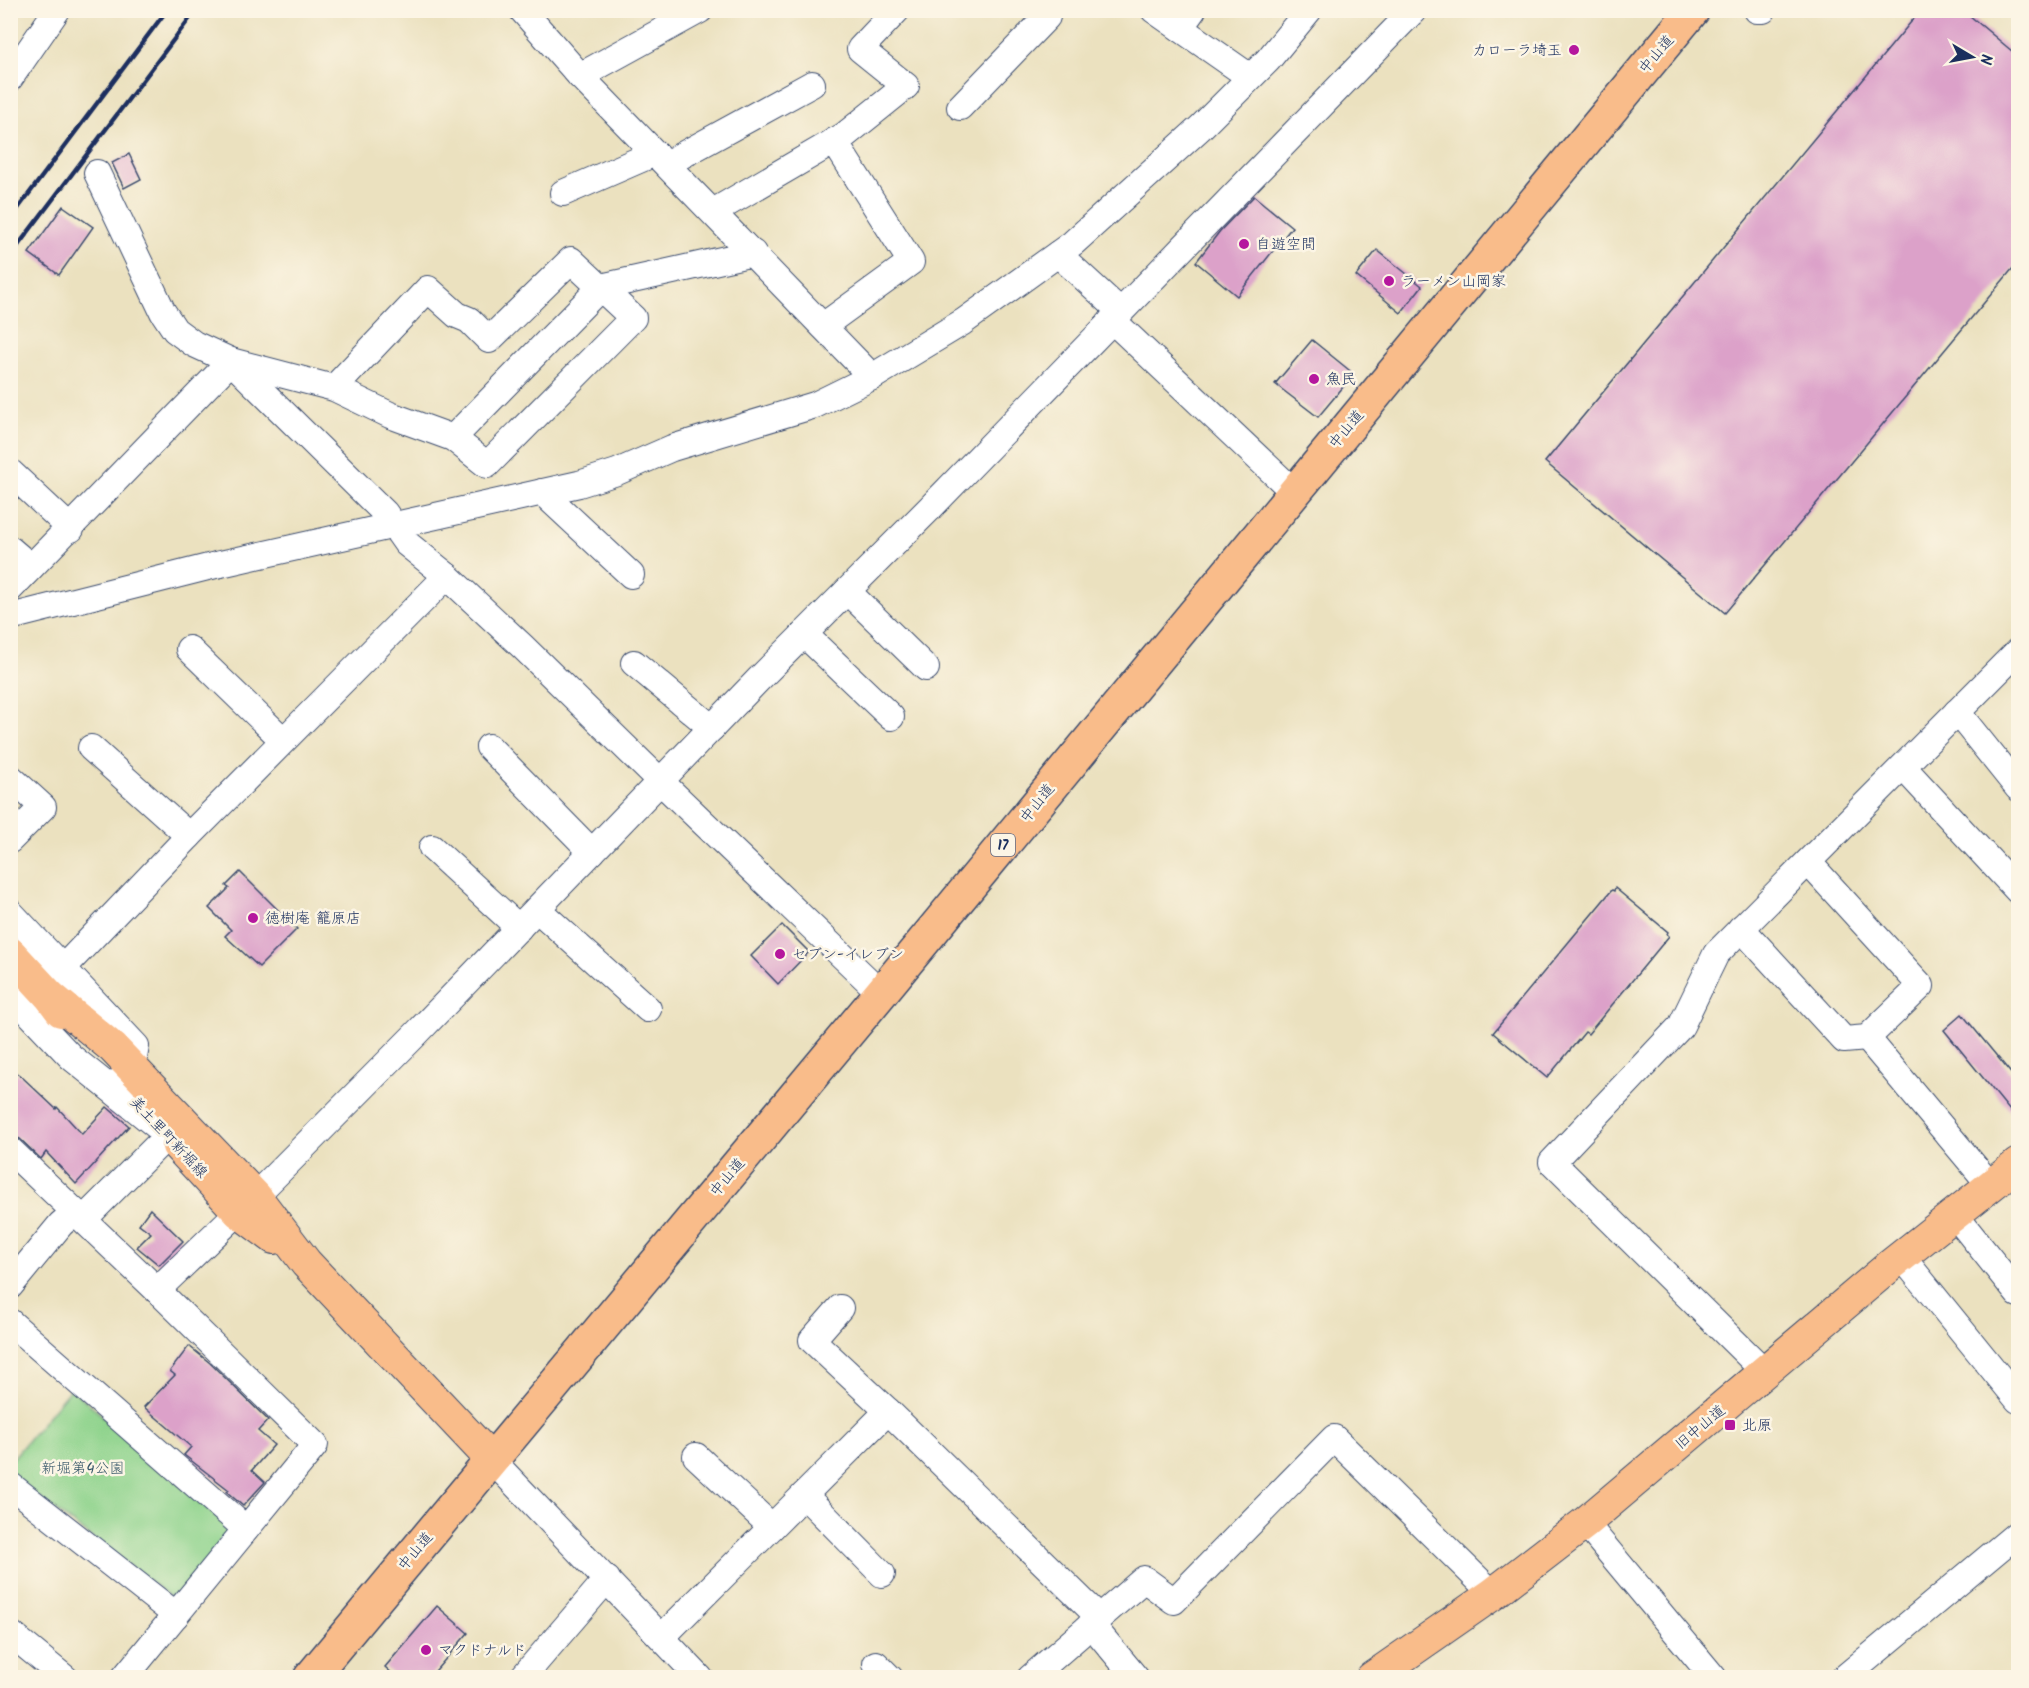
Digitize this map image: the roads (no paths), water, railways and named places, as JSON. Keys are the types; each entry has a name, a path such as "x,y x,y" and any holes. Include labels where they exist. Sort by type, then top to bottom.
{"highway":[{"name":"中山道","path":"310,1677 880,993 1693,10"}],"main road":[{"name":"美土里町新堀線","path":"10,953 22,1001 113,1048 125,1075 491,1459"},
{"name":"旧中山道","path":"1372,1677 1493,1594 1585,1523 1902,1257 2019,1164"}],"street":[{"path":"522,10 580,76 872,377"},
{"path":"580,76 700,10"},
{"path":"713,213 845,135 906,86 860,49 897,10"},
{"path":"960,107 1047,17 1043,10"},
{"path":"1154,10 1187,19 1250,78"},
{"path":"10,616 216,565 394,527 602,477 672,448 815,405 872,377 963,322 1073,243 1200,128 1268,60 1309,10"},
{"path":"157,1290 247,1204 519,928 1414,10"},
{"path":"1757,10 1762,10"},
{"path":"10,78 49,14"},
{"path":"563,193 661,159 812,84"},
{"path":"823,326 911,262 834,141"},
{"path":"97,173 163,312 175,330 194,344 231,361 334,388 390,415 453,438 487,465 633,318 571,260 489,340 469,320 457,315 428,289 334,388"},
{"path":"453,438 601,287 753,253"},
{"path":"1058,254 1116,316 1294,492"},
{"path":"231,361 385,513 406,543 447,576 880,993"},
{"path":"10,589 71,529 231,361"},
{"path":"10,472 71,529"},
{"path":"542,492 631,575"},
{"path":"10,549 31,567"},
{"path":"63,968 189,836 447,576"},
{"path":"847,591 926,668"},
{"path":"804,634 891,717"},
{"path":"189,649 284,740"},
{"path":"1765,1372 1552,1161 1682,1026 1716,954 2019,651"},
{"path":"634,663 712,728"},
{"path":"1958,712 2019,788"},
{"path":"489,747 592,852"},
{"path":"91,748 189,836"},
{"path":"1903,767 2019,891"},
{"path":"10,777 43,807 10,840"},
{"path":"432,848 519,928"},
{"path":"1742,928 1844,1040 1867,1038 1921,986 1808,862"},
{"path":"537,909 648,1009"},
{"path":"10,912 136,1046 125,1075"},
{"path":"10,1286 61,1224 80,1216 175,1128 71,1057 22,1001"},
{"path":"1867,1038 1991,1186"},
{"path":"10,1150 315,1444 124,1677"},
{"path":"1955,1215 2019,1294"},
{"path":"1902,1257 2019,1400"},
{"path":"840,1308 813,1340 888,1411 1095,1621 1136,1677"},
{"path":"10,1322 246,1529"},
{"path":"663,1636 888,1411"},
{"path":"1030,1677 1144,1579 1174,1602 1334,1438 1493,1594"},
{"path":"696,1456 772,1527"},
{"path":"491,1459 700,1677"},
{"path":"10,1485 176,1615"},
{"path":"804,1495 882,1574"},
{"path":"1585,1523 1714,1677"},
{"path":"1844,1677 2019,1533"},
{"path":"522,1677 607,1579"},
{"path":"10,1633 65,1677"}],"railway":[{"path":"10,219 167,10"},
{"path":"10,256 196,10"}],"place":[{"name":"カローラ埼玉","path":"1574,50"},
{"name":"自遊空間","path":"1244,244"},
{"name":"ラーメン山岡家","path":"1389,281"},
{"name":"魚民","path":"1314,379"},
{"name":"徳樹庵 籠原店","path":"253,918"},
{"name":"セブン-イレブン","path":"780,954"},
{"name":"北原","path":"1730,1425"},
{"name":"マクドナルド","path":"426,1650"}],"park label":[{"name":"新堀第4公園","path":"83,1468"}]}
